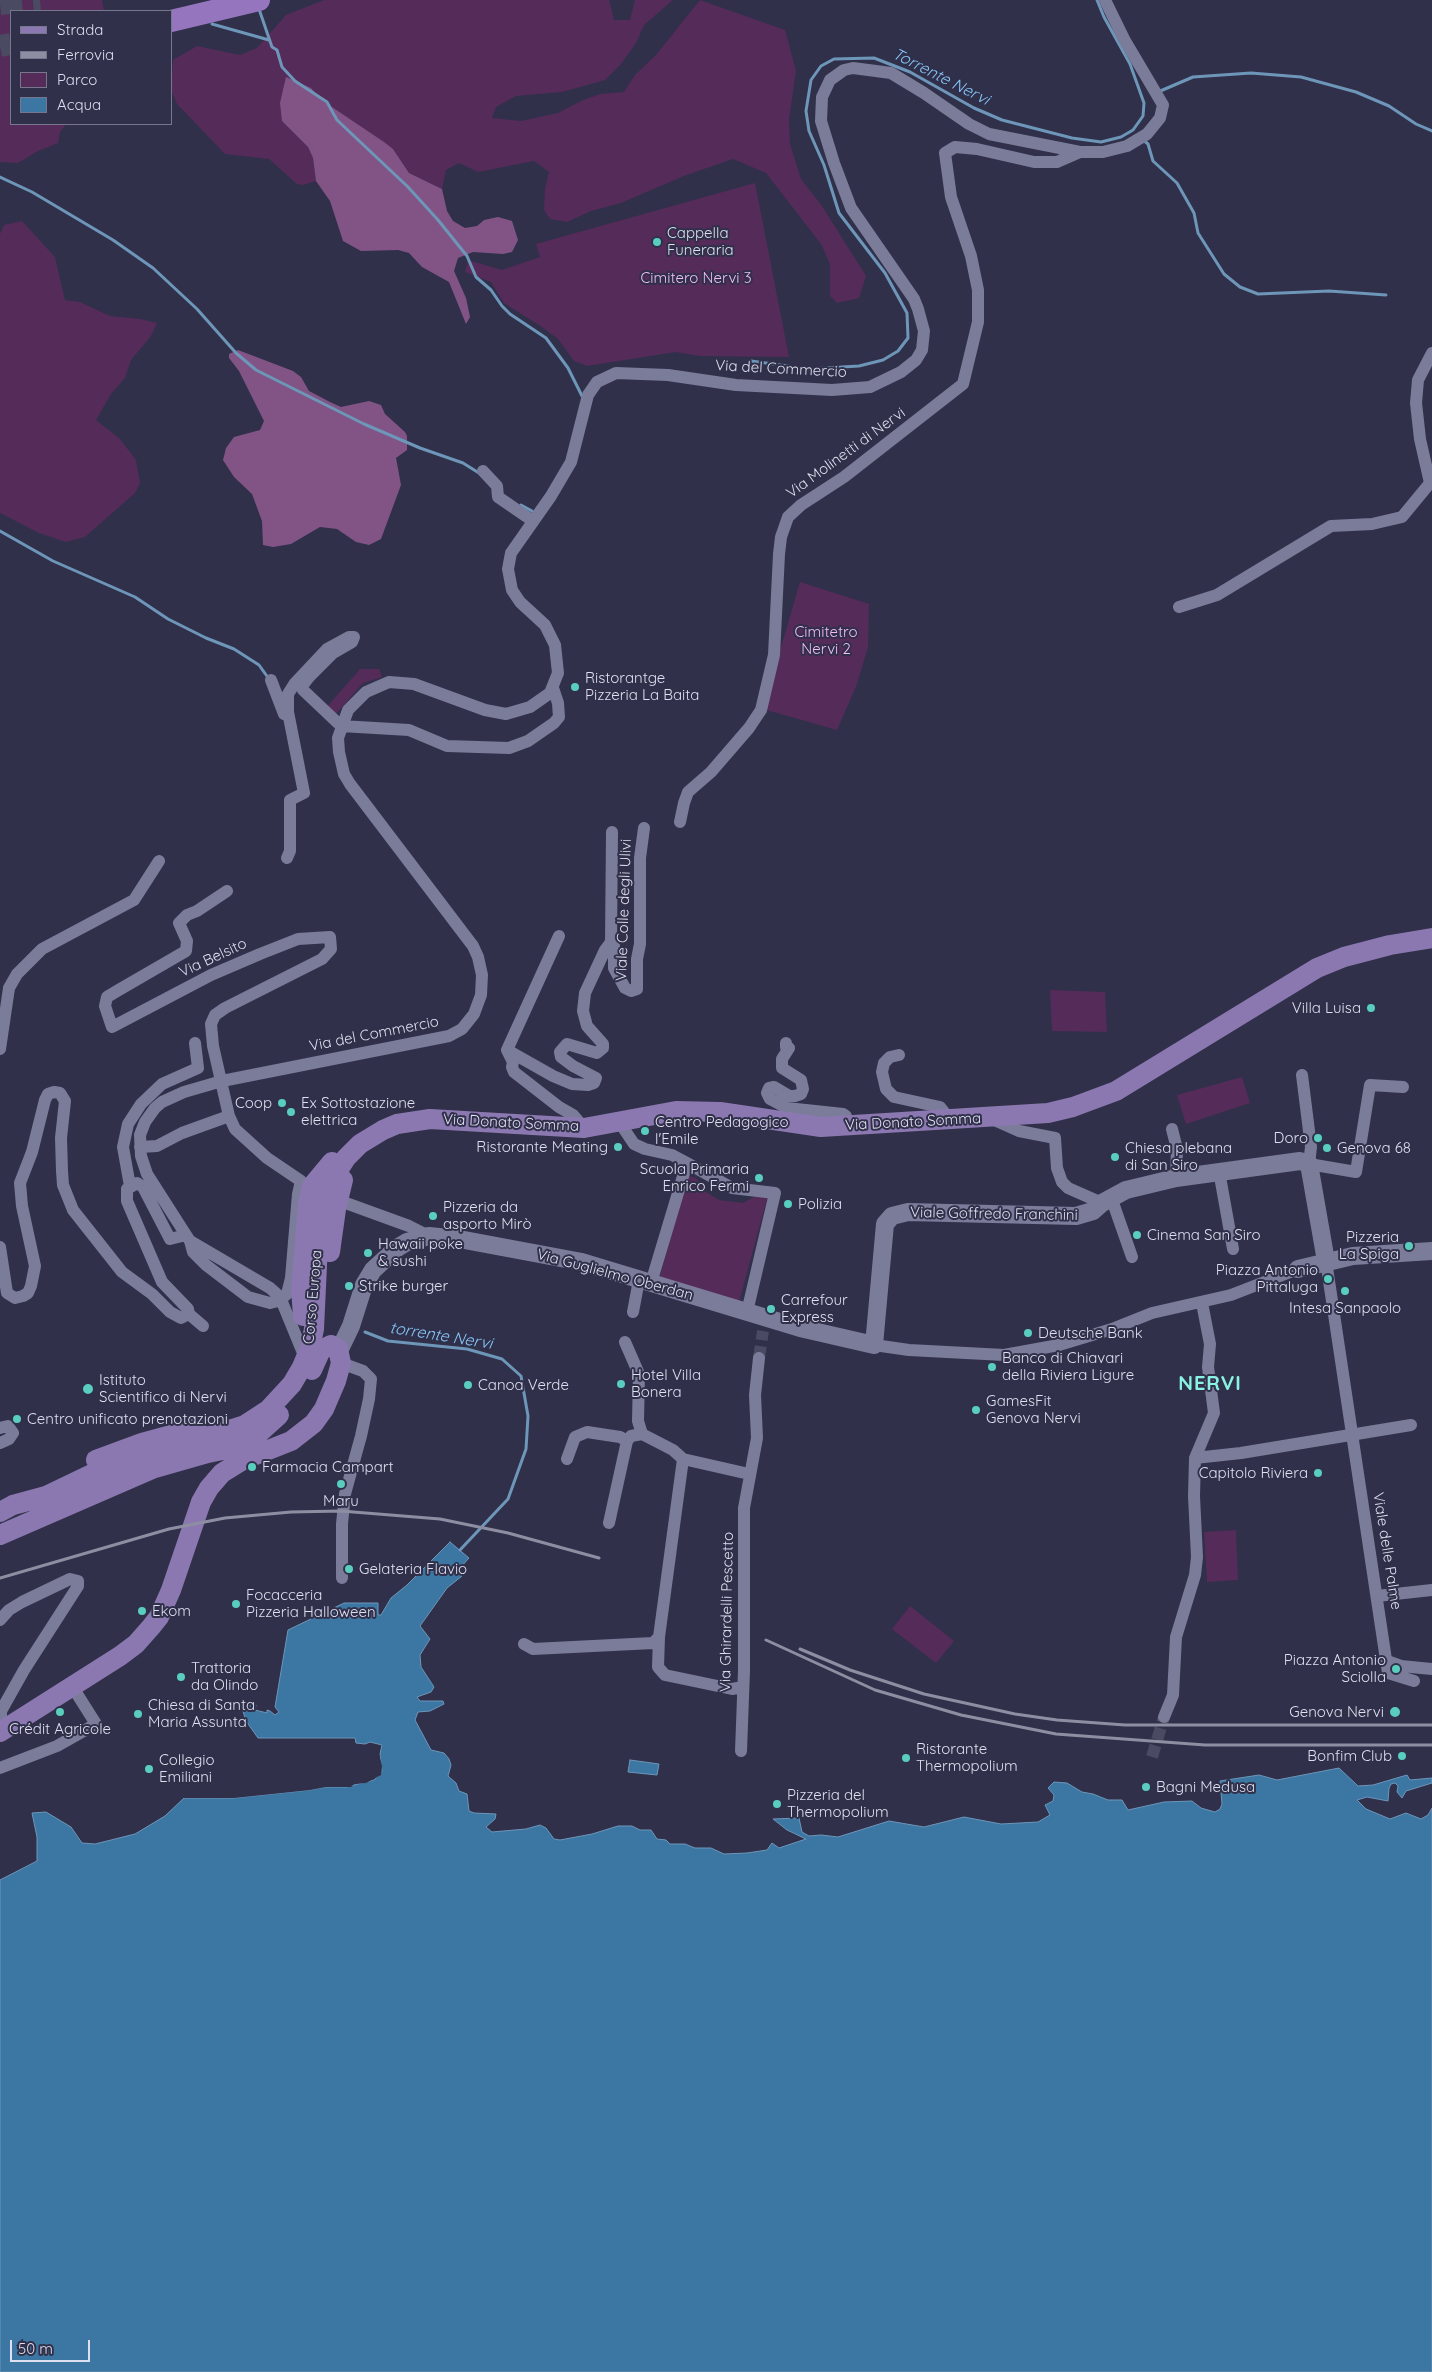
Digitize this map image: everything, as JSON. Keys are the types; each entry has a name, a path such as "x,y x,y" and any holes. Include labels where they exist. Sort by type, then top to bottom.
{"highway":[{"path":"172,21 259,0"}],"main road":[{"name":"Via Donato Somma","path":"360,1144 377,1133 397,1124 430,1119 584,1128 620,1123 676,1111 699,1111 720,1112 812,1127 946,1121 1048,1113 1098,1098 1134,1080 1317,968 1344,956 1383,946 1432,938"},
{"name":"Corso Europa","path":"7,1509 46,1496 96,1472 245,1425 268,1410 292,1384 302,1367 314,1329 320,1223 332,1179 338,1169 360,1144"},
{"path":"0,1535 152,1469 234,1447 258,1448 262,1430 295,1398 309,1376 321,1350 334,1346 328,1288 332,1232 332,1179 312,1186 308,1203 301,1289 303,1343 309,1376"},
{"name":"Via Guglielmo Oberdan","path":"2,1731 136,1644 151,1627 159,1617 171,1590 191,1537 201,1502 208,1488 222,1473 258,1448 291,1442 305,1432 320,1417 336,1381 334,1346"},
{"path":"7,1509 64,1475 135,1445 215,1422 275,1418"},
{"name":"Corso Europa","path":"0,1527 148,1456"}],"street":[{"name":"Via del Commercio","path":"140,1147 140,1135 145,1122 162,1102 205,1085 449,1036 462,1029 471,1019 479,1003 482,975 476,952 344,774 338,752 338,738 348,710 366,692 389,682 414,684 486,710 506,714 530,706 545,697 553,688 558,666 552,637 541,621 520,602 509,582 508,569 511,553 571,462 588,395 597,382 616,374 668,375 736,385 832,390 870,387 901,372 916,360 922,350 924,331 916,304 851,208 821,121 822,97 830,80 844,70 853,68 891,73 969,124 989,134 1080,152 1103,152 1127,146 1147,134 1163,112 1163,105 1124,40 1105,0"},
{"name":"Via Molinetti di Nervi","path":"680,822 688,792 712,772 761,710 774,655 779,554 781,536 788,517 801,505 844,477 964,384 978,322 978,290 971,256 951,197 945,153 956,147 977,149 1034,162 1057,162 1080,152"},
{"path":"1179,607 1217,595 1331,526 1372,524 1402,517 1431,482 1420,439 1416,403 1418,380 1432,353"},
{"path":"484,471 497,486 498,497 533,521"},
{"path":"288,858 290,851 290,800 304,793 290,722 287,703 288,694 295,683 327,649 351,636 354,637 354,640 333,653 302,686 305,693 341,726"},
{"path":"271,680 285,716 290,722"},
{"name":"Via del Commercio","path":"341,726 409,730 447,746 509,748 528,741 559,718 558,703 553,688"},
{"name":"Viale Colle degli Ulivi","path":"612,832 611,942 614,944 614,968 625,988 631,991 637,989 637,959 640,944 640,858 644,828"},
{"path":"0,1049 9,988 18,974 42,949 134,900 159,860"},
{"name":"Via Belsito","path":"222,1081 213,1046 211,1024 215,1015 225,1008 322,959 331,949 330,937 298,939 268,951 211,975 112,1026 105,1006 107,997 116,990 186,951 187,941 179,923 188,915 197,912 227,892"},
{"path":"559,936 507,1050 513,1062 514,1072 559,1107 573,1115 584,1128"},
{"name":"Viale Colle degli Ulivi","path":"507,1050 553,1076 572,1084 588,1085 594,1083 596,1078 573,1066 561,1057 560,1052 567,1044 596,1053 603,1048 603,1044 587,1026 583,1011 586,993 605,950 611,942"},
{"path":"130,1186 123,1147 128,1124 141,1104 162,1084 198,1068 195,1043"},
{"path":"786,1043 786,1047 789,1048 782,1059 782,1068 801,1080 803,1090 801,1094 789,1096 774,1087 769,1088 767,1093 770,1099 787,1108 842,1114 846,1116 846,1126"},
{"path":"899,1055 890,1057 884,1063 882,1072 886,1089 894,1097 940,1107 944,1112 946,1121"},
{"path":"1302,1074 1311,1143 1311,1172 1326,1258"},
{"path":"222,1081 229,1116 235,1129 267,1158 301,1181 298,1194 290,1283 287,1294 278,1301 264,1302 240,1292 200,1258 194,1252 188,1238 147,1174 140,1147 157,1146 182,1133 229,1116"},
{"path":"1311,1172 1356,1172 1370,1085 1403,1087"},
{"path":"0,1247 7,1293 15,1298 23,1296 28,1293 31,1286 35,1266 22,1206 20,1183 32,1152 45,1100 48,1094 57,1092 65,1101 60,1138 63,1185 73,1210 122,1272 152,1294 174,1316 181,1318 189,1314"},
{"path":"990,1118 1019,1131 1055,1138 1057,1168 1062,1182 1068,1188 1107,1200 1132,1257"},
{"path":"620,1123 634,1144 645,1149 672,1155 732,1188 775,1193 746,1312"},
{"path":"1172,1129 1177,1149 1176,1178"},
{"name":"Viale Goffredo Franchini","path":"874,1345 885,1224 892,1216 908,1212 1076,1216 1093,1211 1107,1200 1126,1190 1176,1178 1290,1161 1300,1161 1311,1172"},
{"path":"633,1312 687,1163"},
{"path":"1219,1171 1233,1249"},
{"path":"203,1326 189,1314 186,1306 166,1288 159,1277 127,1201 126,1192 130,1186 137,1183 143,1187 170,1239 188,1238 270,1288 280,1297 303,1343"},
{"path":"343,1202 408,1226 429,1236"},
{"name":"Via Guglielmo Oberdan","path":"334,1346 356,1310 368,1278 380,1262 407,1242 429,1236 459,1239 543,1254 645,1281 746,1312 764,1324 800,1328 874,1345 909,1350 1004,1355 1068,1344 1152,1313 1231,1295 1298,1269"},
{"path":"1298,1269 1326,1258 1432,1251"},
{"name":"Viale delle Palme","path":"1326,1258 1329,1290 1388,1667"},
{"path":"1164,1717 1173,1694 1176,1637 1195,1576 1195,1458 1214,1413 1208,1366 1210,1344 1202,1303"},
{"path":"625,1342 638,1374 638,1421 642,1434"},
{"path":"334,1346 363,1370 371,1380 361,1436 345,1494 342,1524 342,1578"},
{"name":"Via Ghirardelli Pescetto","path":"742,1751 744,1508 748,1474 757,1438 755,1395 759,1358"},
{"path":"0,1428 8,1426 13,1431 11,1438 1,1441"},
{"path":"1195,1458 1241,1453 1412,1426"},
{"path":"567,1459 575,1437 588,1432 620,1437 627,1441"},
{"path":"609,1523 627,1441 631,1436 642,1434 673,1450 683,1459 748,1474"},
{"path":"683,1459 659,1637 658,1668 665,1675 732,1689 743,1687"},
{"path":"0,1620 9,1610 22,1602 72,1578 78,1581 78,1586 24,1670 1,1711 2,1731"},
{"path":"1377,1596 1432,1590"},
{"path":"524,1644 533,1649 653,1644 659,1637"},
{"path":"1388,1667 1401,1666 1432,1669"},
{"path":"1388,1667 1414,1681"},
{"path":"0,1768 57,1746 96,1724 72,1686"}],"green space":[{"path":"0,0 102,0 104,10 10,10 10,125 65,125 60,132 58,143 38,151 18,163 0,162"},
{"path":"324,0 609,0 614,20 630,20 635,0 673,0 644,25 636,43 621,64 605,80 562,92 516,96 496,107 492,118 521,121 558,113 583,100 601,94 624,92 635,75 656,55 700,0 785,30 796,71 789,119 790,144 801,179 822,206 866,276 859,298 837,303 830,296 830,264 821,244 766,173 733,159 684,176 621,203 591,211 567,222 550,219 544,210 545,189 549,172 534,161 478,172 459,163 446,170 442,189 409,173 393,149 323,101 311,88 282,121 308,147 313,158 316,181 303,185 297,184 269,159 225,154 177,104 172,92 173,60 197,46 240,55 257,48 286,15"},
{"name":"Cimitero Nervi 3","path":"755,183 789,357 700,356 676,352 587,366 574,361 558,339 504,303 491,282 465,272 468,260 502,270 540,257 536,244"},
{"path":"22,221 55,257 65,300 80,302 110,316 157,323 151,336 131,360 125,378 111,394 96,420 120,439 136,460 140,483 135,493 85,537 66,542 39,533 0,513 0,234 4,225"},
{"name":"Cimitetro Nervi 2","path":"800,582 869,604 868,647 857,684 837,730 763,709"},
{"path":"360,669 379,669 382,677 363,683 335,715 325,709"},
{"path":"1050,990 1105,992 1107,1032 1052,1031"},
{"path":"1242,1077 1250,1103 1186,1124 1177,1095"},
{"path":"688,1176 696,1178 706,1192 719,1200 743,1203 761,1193 768,1195 739,1302 659,1279"},
{"path":"1236,1530 1238,1580 1207,1582 1204,1532"},
{"path":"910,1606 954,1641 936,1663 892,1629"}],"shaded area":[{"path":"286,77 311,88 323,101 393,149 409,173 442,189 447,211 453,221 465,228 477,226 484,220 498,217 512,221 518,240 512,252 503,254 473,252 458,258 454,271 466,298 470,317 466,324 449,282 422,267 409,253 398,250 361,251 343,241 330,201 316,181 313,158 308,147 282,121 280,103"},
{"path":"238,350 293,371 301,377 309,391 341,407 369,401 381,405 385,414 405,432 407,436 407,450 396,458 401,485 381,539 369,545 356,542 337,529 320,527 291,544 273,547 263,545 262,521 252,494 234,477 223,460 226,448 234,437 260,430 264,421 239,371 229,358 229,354"}],"water":[{"path":"450,1542 469,1558 460,1568 462,1576 447,1588 420,1626 430,1639 420,1655 421,1667 434,1687 431,1692 417,1697 420,1701 443,1701 444,1704 430,1711 418,1712 415,1720 431,1750 444,1753 449,1759 451,1765 448,1776 456,1783 459,1791 467,1794 469,1811 496,1814 495,1819 486,1827 492,1832 526,1829 540,1825 546,1828 554,1839 560,1840 592,1834 618,1826 632,1826 640,1830 651,1830 657,1839 666,1840 670,1844 685,1844 695,1848 711,1848 724,1854 747,1853 767,1850 772,1843 779,1848 806,1839 787,1830 773,1819 799,1818 802,1832 809,1836 838,1837 889,1821 924,1827 964,1817 1001,1824 1038,1822 1050,1815 1045,1805 1053,1801 1054,1795 1048,1788 1054,1782 1067,1783 1082,1792 1108,1800 1122,1800 1128,1810 1164,1802 1192,1801 1201,1808 1215,1812 1220,1809 1222,1804 1220,1781 1259,1775 1277,1780 1339,1768 1358,1786 1373,1785 1407,1775 1410,1780 1432,1778 1432,1783 1406,1791 1402,1798 1397,1792 1398,1786 1395,1783 1391,1784 1389,1788 1388,1801 1367,1797 1357,1800 1366,1809 1390,1819 1406,1813 1421,1819 1428,1815 1432,1808 1432,2372 0,2372 0,1880 37,1861 37,1837 32,1813 46,1812 71,1827 82,1843 95,1844 135,1834 165,1816 184,1798 234,1798 326,1787 346,1787 374,1780 382,1772 380,1754 382,1745 370,1742 365,1744 356,1743 355,1738 258,1738 246,1721 242,1708 248,1701 256,1705 255,1710 267,1713 267,1710 275,1715 279,1712 275,1707 288,1630 344,1603 378,1603 378,1615 381,1615 391,1598 407,1585"},
{"path":"630,1760 659,1764 657,1775 628,1772"}],"pier":[{"path":"378,1749 382,1766 381,1775 366,1783 354,1784 351,1787 326,1787 234,1798 184,1798 183,1796 234,1795 309,1788 326,1784 350,1785 353,1781 365,1781 379,1774"}],"waterway":[{"name":"Torrente Nervi","path":"751,361 809,369 859,366 883,360 898,351 908,338 907,313 885,273 839,213 824,165 809,131 806,111 811,80 821,66 834,59 874,58 910,72 974,108 1002,120 1072,138 1101,142 1121,137 1133,130 1143,116 1144,103 1130,64 1104,17 1097,0"},
{"path":"259,9 272,47 277,50 282,67 295,81 327,102 337,120 408,187 467,256 476,277 491,290 502,306 510,314 546,338 568,368 582,396"},
{"path":"212,24 269,40"},
{"path":"1158,92 1193,77 1251,73 1301,77 1356,92 1389,106 1416,124 1432,131"},
{"path":"1142,139 1148,144 1153,161 1177,183 1194,213 1198,233 1224,274 1240,287 1258,294 1329,291 1386,295"},
{"path":"0,177 32,192 113,240 153,268 197,309 236,353 256,370 364,424 420,448 463,463 479,473"},
{"path":"521,505 532,511"},
{"path":"0,531 53,561 135,597 168,619 206,638 234,649 259,665 269,679"},
{"name":"torrente Nervi","path":"365,1332 388,1341 467,1349 502,1359 521,1376 528,1416 526,1449 508,1499 460,1550"}],"tunnel":[{"path":"0,4 40,0"},
{"path":"0,46 10,44"},
{"path":"759,1358 763,1331"},
{"path":"1152,1757 1164,1717"}],"railway":[{"path":"0,1578 169,1529 225,1518 291,1512 341,1511 440,1519 508,1533 599,1558"},
{"path":"766,1640 875,1690 961,1715 1056,1734 1205,1745 1432,1745"},
{"path":"800,1649 850,1670 924,1694 1015,1714 1057,1720 1125,1725 1432,1725"}],"place":[{"name":"Cappella Funeraria","path":"657,242"},
{"name":"Ristorantge Pizzeria La Baita","path":"575,687"},
{"name":"Villa Luisa","path":"1371,1008"},
{"name":"Coop","path":"282,1103"},
{"name":"Ex Sottostazione elettrica","path":"291,1112"},
{"name":"Centro Pedagogico l'Emile","path":"645,1131"},
{"name":"Doro","path":"1318,1138"},
{"name":"Ristorante Meating","path":"618,1147"},
{"name":"Genova 68","path":"1327,1148"},
{"name":"Chiesa plebana di San Siro","path":"1115,1157"},
{"name":"Scuola Primaria Enrico Fermi","path":"759,1178"},
{"name":"Polizia","path":"788,1204"},
{"name":"Pizzeria da asporto Mirò","path":"433,1216"},
{"name":"Cinema San Siro","path":"1137,1235"},
{"name":"Pizzeria La Spiga","path":"1409,1246"},
{"name":"Hawaii poke & sushi","path":"368,1253"},
{"name":"Piazza Antonio Pittaluga","path":"1328,1279"},
{"name":"Strike burger","path":"349,1286"},
{"name":"Intesa Sanpaolo","path":"1345,1291"},
{"name":"Carrefour Express","path":"771,1309"},
{"name":"Deutsche Bank","path":"1028,1333"},
{"name":"Banco di Chiavari della Riviera Ligure","path":"992,1367"},
{"name":"Hotel Villa Bonera","path":"621,1384"},
{"name":"Canoa Verde","path":"468,1385"},
{"name":"Istituto Scientifico di Nervi","path":"88,1389"},
{"name":"GamesFit Genova Nervi","path":"976,1410"},
{"name":"Centro unificato prenotazioni","path":"17,1419"},
{"name":"Farmacia Campart","path":"252,1467"},
{"name":"Capitolo Riviera","path":"1318,1473"},
{"name":"Maru","path":"341,1484"},
{"name":"Gelateria Flavio","path":"349,1569"},
{"name":"Focacceria Pizzeria Halloween","path":"236,1604"},
{"name":"Ekom","path":"142,1611"},
{"name":"Piazza Antonio Sciolla","path":"1396,1669"},
{"name":"Trattoria da Olindo","path":"181,1677"},
{"name":"Crédit Agricole","path":"60,1712"},
{"name":"Genova Nervi","path":"1395,1712"},
{"name":"Chiesa di Santa Maria Assunta","path":"138,1714"},
{"name":"Bonfim Club","path":"1402,1756"},
{"name":"Ristorante Thermopolium","path":"906,1758"},
{"name":"Collegio Emiliani","path":"149,1769"},
{"name":"Bagni Medusa","path":"1146,1787"},
{"name":"Pizzeria del Thermopolium","path":"777,1804"}],"district":[{"name":"NERVI","path":"1210,1384"}]}
